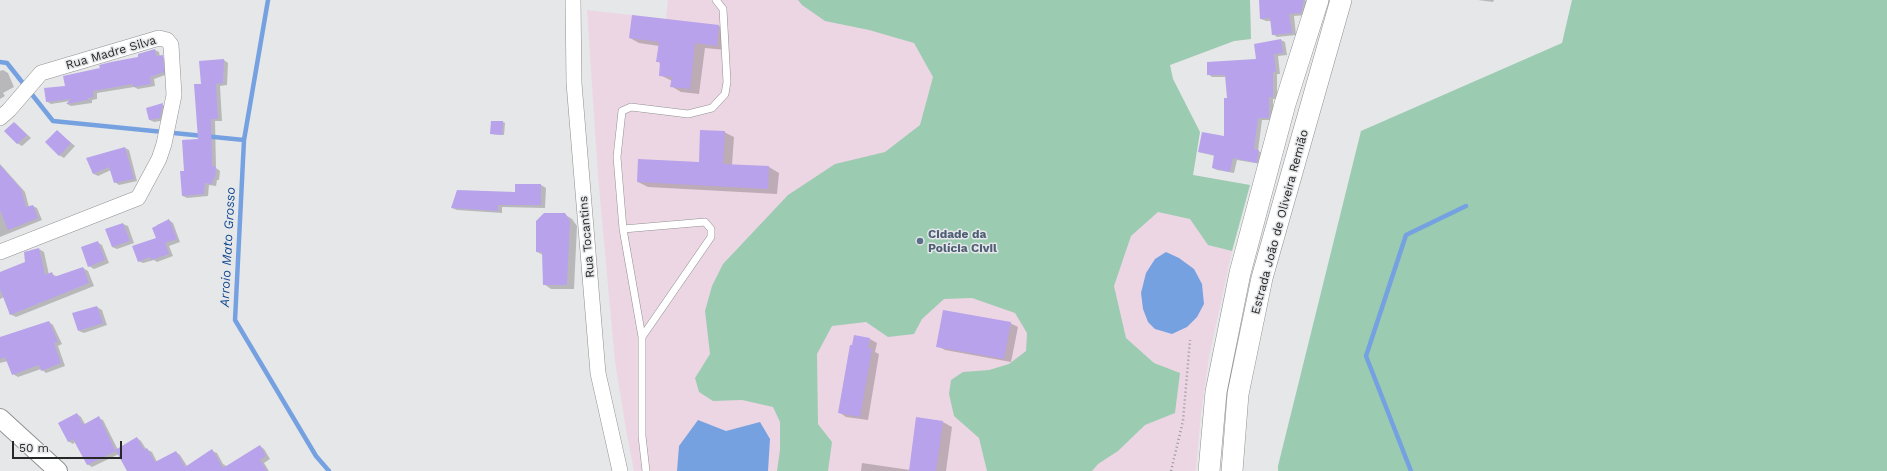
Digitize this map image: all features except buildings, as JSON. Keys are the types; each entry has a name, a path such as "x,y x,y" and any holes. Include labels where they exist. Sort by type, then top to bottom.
{"main road":[{"name":"Estrada João de Oliveira Remião","path":"1209,471 1216,392 1240,273 1285,104 1318,0"},
{"name":"Estrada João de Oliveira Remião","path":"1232,471 1238,394 1262,278 1341,0"}],"street":[{"name":"Rua Tocantins","path":"573,0 574,83 598,373 620,471"},
{"name":"Rua Madre Silva","path":"0,118 41,73 159,38 167,40 172,45 174,95 164,144 159,159 138,198 0,252"},
{"path":"0,418 58,471"}],"lane":[{"path":"646,471 642,436 642,337 623,229 617,157 622,111 631,107 688,114 712,108 725,94 726,82 723,9 716,0"},
{"path":"623,229 705,222 711,229 711,237 642,337"}],"path":[{"path":"1171,471 1183,421 1190,340"}],"shaded area":[{"name":"Cidade da Polícia Civil","path":"668,0 1250,0 1251,39 1234,41 1170,65 1173,79 1200,132 1193,175 1250,185 1232,251 1209,357 1201,413 1196,471 634,471 615,362 598,176 587,10 666,19"}],"green space":[{"path":"798,0 1250,0 1251,39 1234,41 1170,65 1173,79 1200,132 1193,175 1250,185 1232,251 1208,245 1190,219 1158,212 1131,236 1114,286 1126,338 1154,363 1180,373 1175,413 1145,425 1118,451 1098,464 1092,471 987,471 979,438 954,416 949,394 951,380 963,372 989,370 1009,364 1026,351 1027,333 1015,313 972,298 944,299 922,319 914,334 888,337 866,322 832,326 817,354 818,424 832,442 828,471 777,471 780,450 780,422 773,407 742,400 713,401 699,392 695,378 710,354 705,311 712,286 723,264 788,195 835,164 885,152 920,125 933,77 914,43 869,30 825,21 802,5"},
{"path":"1572,0 1887,0 1887,471 1278,471 1361,131 1562,43"}],"water":[{"path":"1166,252 1179,258 1194,269 1202,284 1204,304 1197,317 1187,327 1172,334 1155,329 1148,322 1143,309 1141,293 1146,273 1155,259"},
{"path":"698,420 726,431 760,422 770,439 768,471 677,471 679,446"}],"waterway":[{"name":"Arroio Mato Grosso","path":"268,0 244,140 235,320 316,456 329,471"},
{"path":"0,62 7,63 53,121 244,140"},
{"path":"1411,471 1366,356 1406,235 1466,206"}],"place":[{"name":"Cidade da Polícia Civil","path":"920,241"}]}
